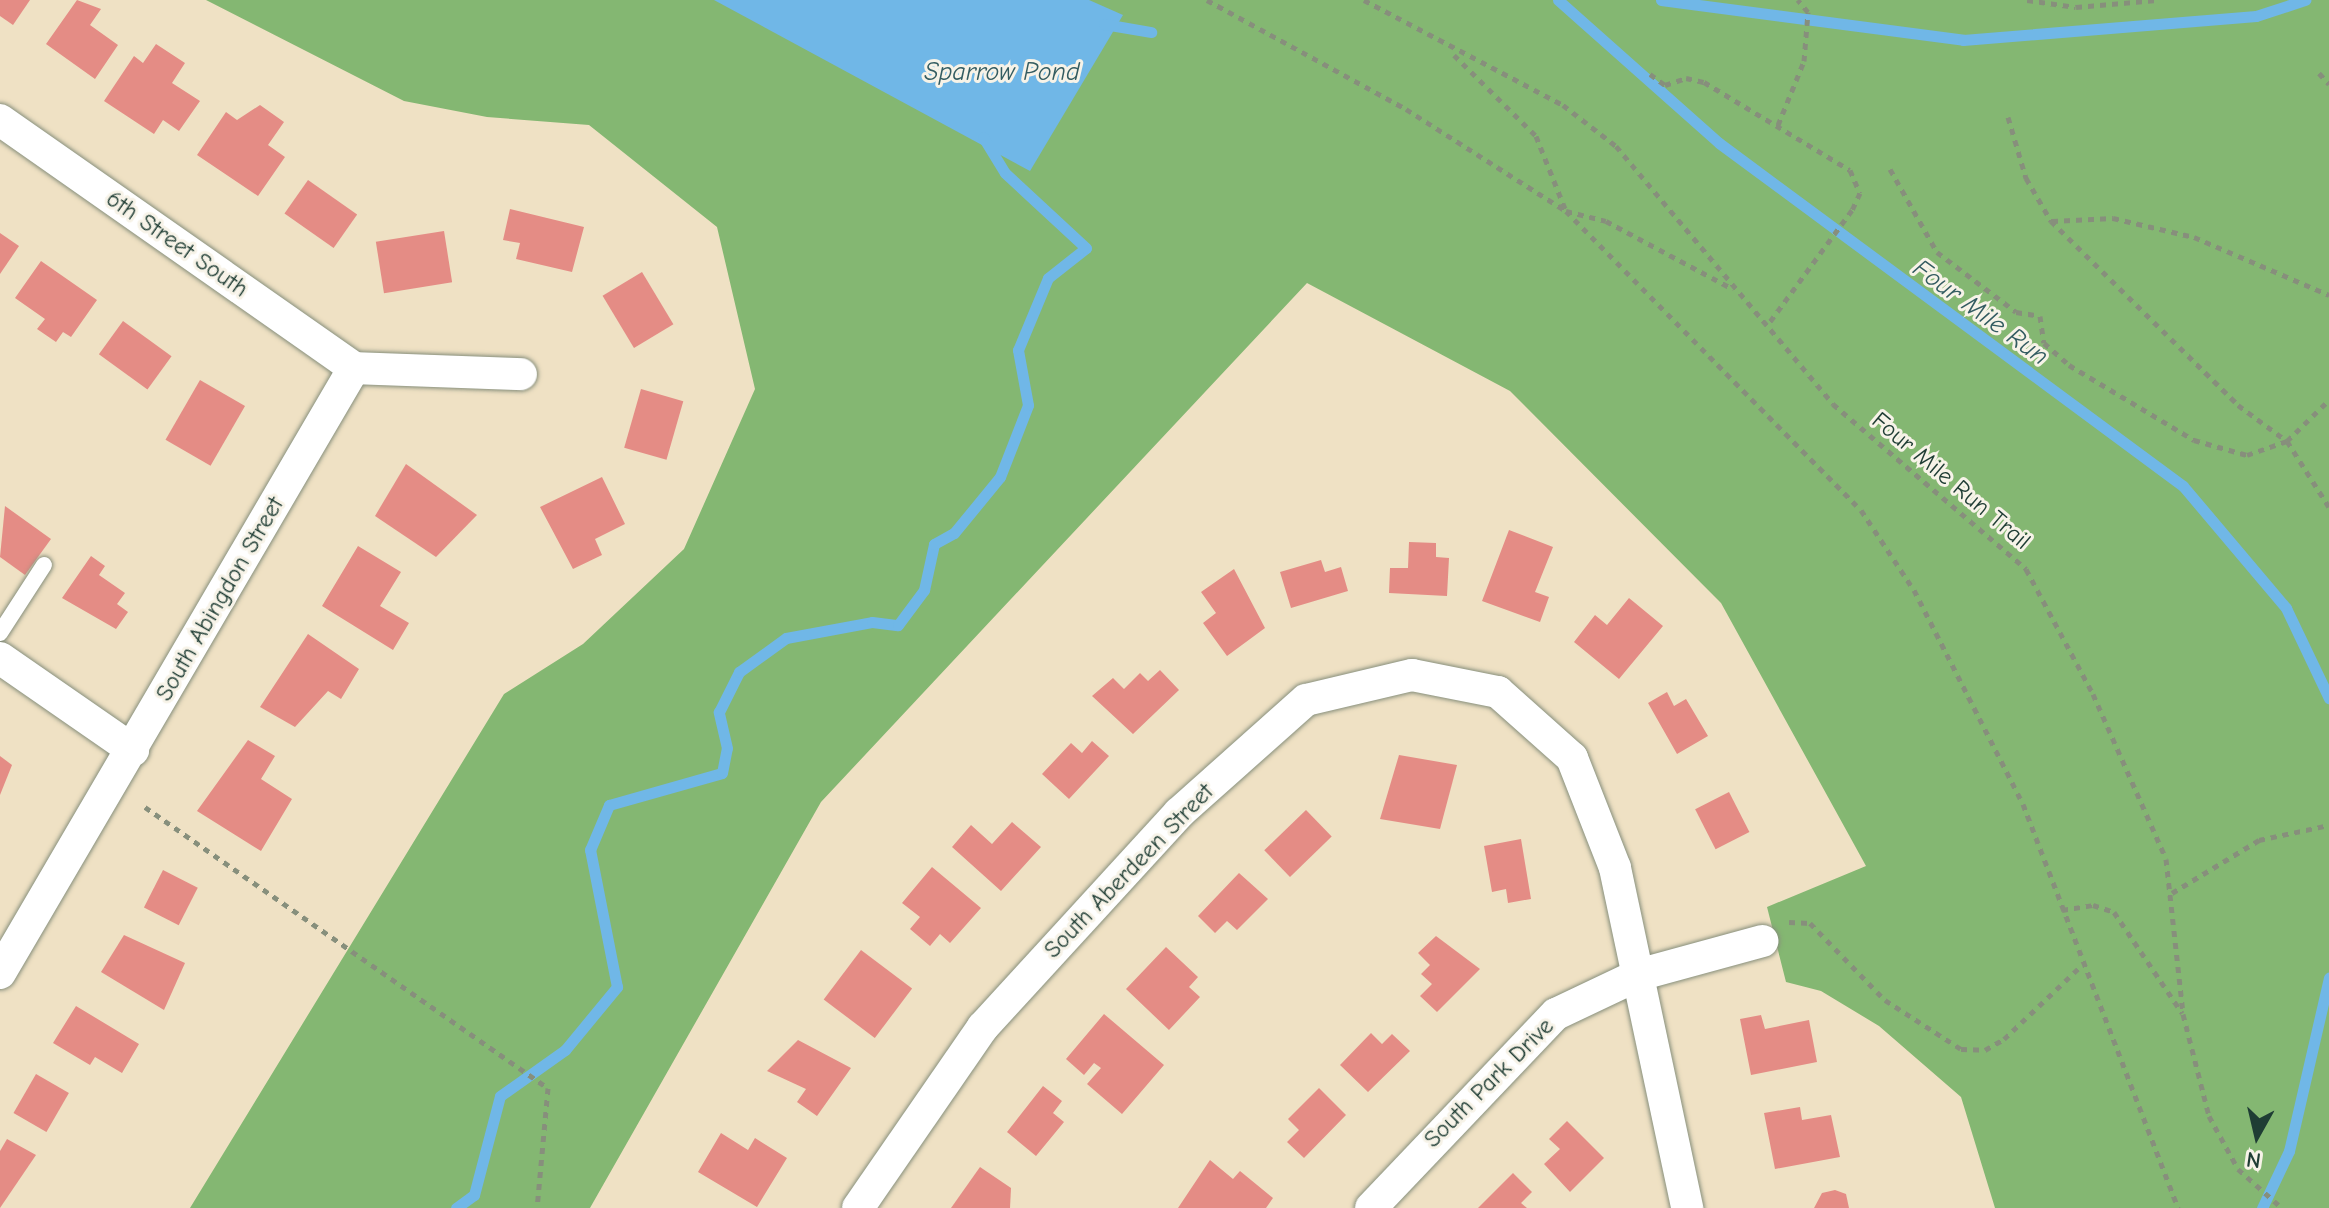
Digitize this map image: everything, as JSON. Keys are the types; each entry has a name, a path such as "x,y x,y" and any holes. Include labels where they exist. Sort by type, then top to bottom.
{"street":[{"name":"6th Street South","path":"0,120 354,368"},
{"path":"354,368 521,374"},
{"name":"South Abingdon Street","path":"0,973 354,368"},
{"path":"0,658 133,750"},
{"name":"South Aberdeen Street","path":"858,1208 983,1027 1179,813 1306,700 1412,675 1498,692 1572,758 1615,868 1687,1208"},
{"name":"South Park Drive","path":"1371,1208 1556,1014 1638,975 1762,941"}],"lane":[{"path":"0,633 44,565"}],"path":[{"path":"1207,0 1406,109 1566,211 1861,510 1914,590 2023,804 2080,967 2178,1208"},
{"name":"Four Mile Run Trail","path":"1364,0 1450,51 1563,105 1616,146 1738,291 1769,323 1833,404 2026,569 2093,694 2166,859 2183,1014 2209,1116 2238,1169 2282,1208"},
{"path":"1778,125 1804,61 1808,12 1798,0"},
{"path":"2027,0 2076,7 2157,0"},
{"path":"1450,51 1536,136 1566,211"},
{"path":"2319,73 2329,84"},
{"path":"1650,74 1665,85 1686,78 1704,82 1850,170 1860,193 1852,210 1769,323"},
{"path":"2008,117 2026,178 2051,221 2238,405 2287,441 2329,507"},
{"path":"1890,169 1937,252 2016,312 2040,316 2044,343 2069,365 2194,440 2247,455 2287,441 2329,400"},
{"path":"1566,211 1606,221 1738,291"},
{"path":"2051,221 2113,218 2194,237 2329,295"},
{"path":"145,807 548,1088 537,1208"},
{"path":"2172,893 2259,840 2329,825"},
{"path":"2062,910 2093,905 2114,912 2183,1014"},
{"path":"1762,941 1796,919 1810,923 1885,1000 1961,1049 1985,1050 2004,1039 2080,967"}],"green space":[{"path":"206,0 2329,0 2329,1208 1995,1208 1961,1097 1879,1026 1821,991 1786,982 1767,907 1866,866 1721,603 1510,391 1307,283 821,802 590,1208 190,1208 504,694 583,644 684,549 755,389 717,227 589,125 487,117 404,101"}],"water":[{"name":"Sparrow Pond","path":"714,0 1089,0 1123,15 1030,171"}],"building":[{"path":"0,0 30,0 13,25 0,16"},
{"path":"77,0 101,9 90,25 118,45 95,79 46,44"},
{"path":"156,44 185,63 172,83 200,101 179,131 163,120 154,134 104,101 134,56 143,63"},
{"path":"260,105 284,122 268,145 285,157 258,196 197,155 226,112 237,120"},
{"path":"308,180 357,214 334,248 284,214"},
{"path":"510,209 584,227 572,272 516,259 520,243 503,240"},
{"path":"444,231 452,282 384,293 376,242"},
{"path":"0,233 19,246 0,274"},
{"path":"41,261 97,300 71,337 63,332 56,342 37,329 45,319 15,298"},
{"path":"642,272 673,324 634,348 603,296"},
{"path":"123,321 172,356 147,389 99,354"},
{"path":"200,380 245,406 211,466 166,440"},
{"path":"641,389 683,401 666,460 624,448"},
{"path":"406,464 477,515 436,557 375,516"},
{"path":"602,477 625,524 595,539 602,555 573,569 540,507"},
{"path":"5,506 51,539 25,575 0,557"},
{"path":"1509,530 1553,547 1535,592 1549,597 1540,622 1482,601"},
{"path":"1409,542 1436,543 1436,557 1449,558 1447,596 1389,593 1390,568 1408,568"},
{"path":"358,546 401,572 380,606 409,623 393,650 322,606"},
{"path":"91,556 105,566 99,575 125,593 117,604 128,612 116,629 62,598"},
{"path":"1321,560 1325,572 1341,567 1348,591 1291,608 1280,572"},
{"path":"1234,569 1265,628 1227,656 1203,623 1216,613 1201,592"},
{"path":"1629,598 1663,626 1619,679 1574,642 1595,615 1607,625"},
{"path":"308,634 359,669 341,699 328,691 295,727 260,707"},
{"path":"1160,670 1179,690 1133,734 1092,696 1113,678 1124,689 1140,673 1148,681"},
{"path":"1667,692 1674,706 1686,699 1708,736 1677,754 1648,703"},
{"path":"248,740 275,756 261,779 292,799 261,851 197,811"},
{"path":"1092,741 1109,756 1069,799 1042,774 1071,743 1082,753"},
{"path":"1399,755 1457,765 1440,829 1380,819"},
{"path":"0,756 12,765 0,795"},
{"path":"1729,792 1749,832 1716,849 1695,809"},
{"path":"1306,810 1332,837 1290,877 1264,850"},
{"path":"1012,822 1041,847 1001,891 952,847 971,825 992,844"},
{"path":"1521,839 1531,899 1508,903 1506,889 1492,892 1484,846"},
{"path":"932,867 981,908 950,943 940,934 930,946 910,929 920,917 902,903"},
{"path":"163,870 198,888 179,925 144,907"},
{"path":"1239,873 1268,899 1237,930 1227,921 1215,933 1198,916"},
{"path":"124,935 185,963 164,1010 101,972"},
{"path":"1436,936 1480,969 1437,1012 1420,996 1432,984 1421,974 1430,965 1418,953"},
{"path":"1166,947 1198,977 1189,987 1200,997 1169,1030 1126,989"},
{"path":"861,950 912,989 875,1038 824,1000"},
{"path":"76,1006 139,1044 122,1073 95,1057 90,1065 53,1043"},
{"path":"1104,1014 1164,1065 1122,1114 1087,1084 1101,1068 1094,1063 1084,1075 1066,1059"},
{"path":"1761,1015 1765,1029 1809,1020 1817,1062 1751,1075 1740,1019"},
{"path":"1371,1033 1382,1044 1392,1034 1410,1051 1368,1092 1340,1065"},
{"path":"798,1040 851,1068 817,1116 797,1102 806,1089 767,1071"},
{"path":"36,1074 69,1093 46,1132 14,1113"},
{"path":"1043,1086 1062,1101 1053,1113 1064,1122 1036,1156 1007,1132"},
{"path":"1319,1088 1346,1115 1304,1158 1287,1142 1299,1130 1288,1119"},
{"path":"1800,1107 1802,1120 1831,1115 1840,1157 1775,1169 1764,1113"},
{"path":"1567,1121 1604,1158 1570,1192 1544,1164 1560,1149 1549,1139"},
{"path":"721,1133 748,1150 755,1138 787,1158 757,1207 698,1172"},
{"path":"7,1139 36,1155 0,1208 0,1151"},
{"path":"1210,1160 1233,1179 1240,1171 1273,1198 1266,1208 1178,1208"},
{"path":"980,1167 1011,1188 1010,1208 951,1208"},
{"path":"1513,1173 1532,1192 1521,1203 1527,1208 1478,1208"},
{"path":"1835,1190 1846,1194 1849,1208 1814,1208 1822,1193"}],"waterway":[{"name":"Four Mile Run","path":"1558,0 1719,143 2183,486 2286,608 2329,698"},
{"path":"1661,0 1963,40 2256,16 2305,0"},
{"path":"1104,24 1151,32"},
{"path":"456,1208 474,1195 500,1096 565,1050 617,987 590,850 609,805 722,773 727,748 719,712 739,672 786,638 872,622 898,625 924,590 934,544 954,533 1000,477 1028,405 1018,350 1048,278 1086,248 1005,173 983,137"},
{"name":"Four Mile Run","path":"2262,1208 2289,1151 2329,978"}]}
